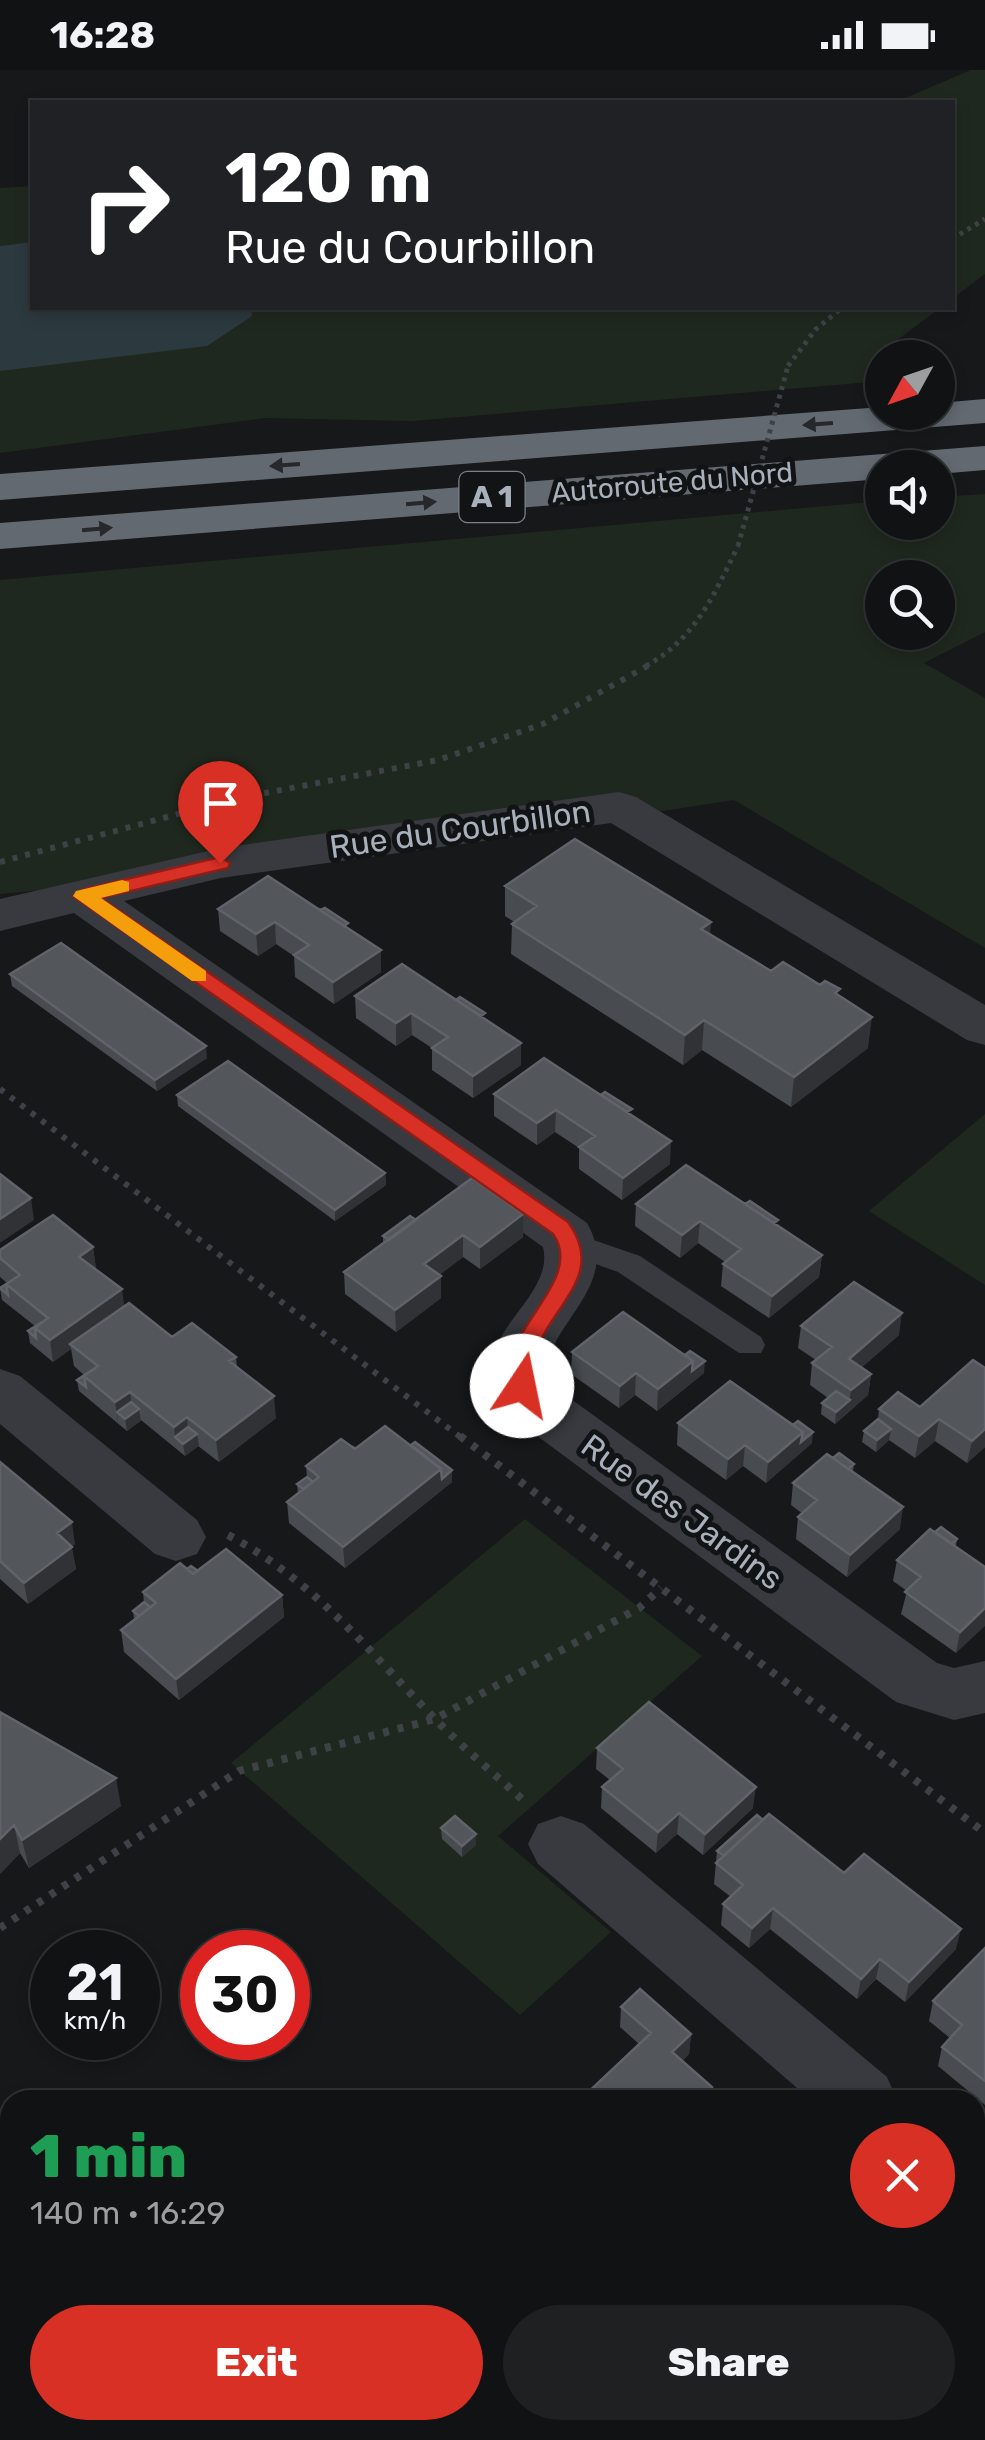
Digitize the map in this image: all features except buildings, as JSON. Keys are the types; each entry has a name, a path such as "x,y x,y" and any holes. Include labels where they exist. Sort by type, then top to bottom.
{"highway":[{"name":"Autoroute du Nord","path":"0,487 985,412"},
{"name":"Autoroute du Nord","path":"0,536 985,458"}],"street":[{"name":"Rue du Courbillon","path":"0,916 220,863 618,807 985,1028"},
{"path":"84,896 549,1219 573,1244"},
{"name":"Rue des Jardins","path":"573,1244 569,1274 522,1356 520,1376 526,1394 918,1684 954,1694 985,1687"},
{"path":"0,1390 176,1537"},
{"path":"561,1844 840,2090"}],"lane":[{"path":"573,1244 629,1264 750,1344"}],"path":[{"path":"955,237 985,220"},
{"path":"0,862 234,799 438,760 530,730 628,680 668,654 704,616 738,546 788,366 805,341 840,310"},
{"path":"0,1089 985,1833"},
{"path":"176,1537 228,1535 294,1577 367,1642 436,1720 558,1831 561,1844"},
{"path":"0,1928 239,1771 436,1720 639,1608 661,1588"}],"shaded area":[{"path":"971,70 985,70 985,274 955,296 955,100 901,100"},
{"path":"30,186 30,310 937,310 897,340 865,340 865,382 412,421 266,418 0,453 0,188"},
{"path":"30,242 30,310 251,310 252,316 207,346 0,371 0,246"},
{"path":"985,494 985,632 955,647 955,560 865,560 865,650 950,650 924,663 985,698 985,948 734,800 325,863 0,894 0,580 865,503 865,540 955,540 955,496"},
{"path":"985,1114 985,1285 869,1211"},
{"path":"525,1519 702,1656 498,1836 611,1932 520,2015 231,1763"}],"slow traffic":[{"path":"122,887 84,896 199,976"}],"route":[{"path":"220,863 84,896 568,1236 573,1244 572,1266 522,1356 522,1386"}]}
